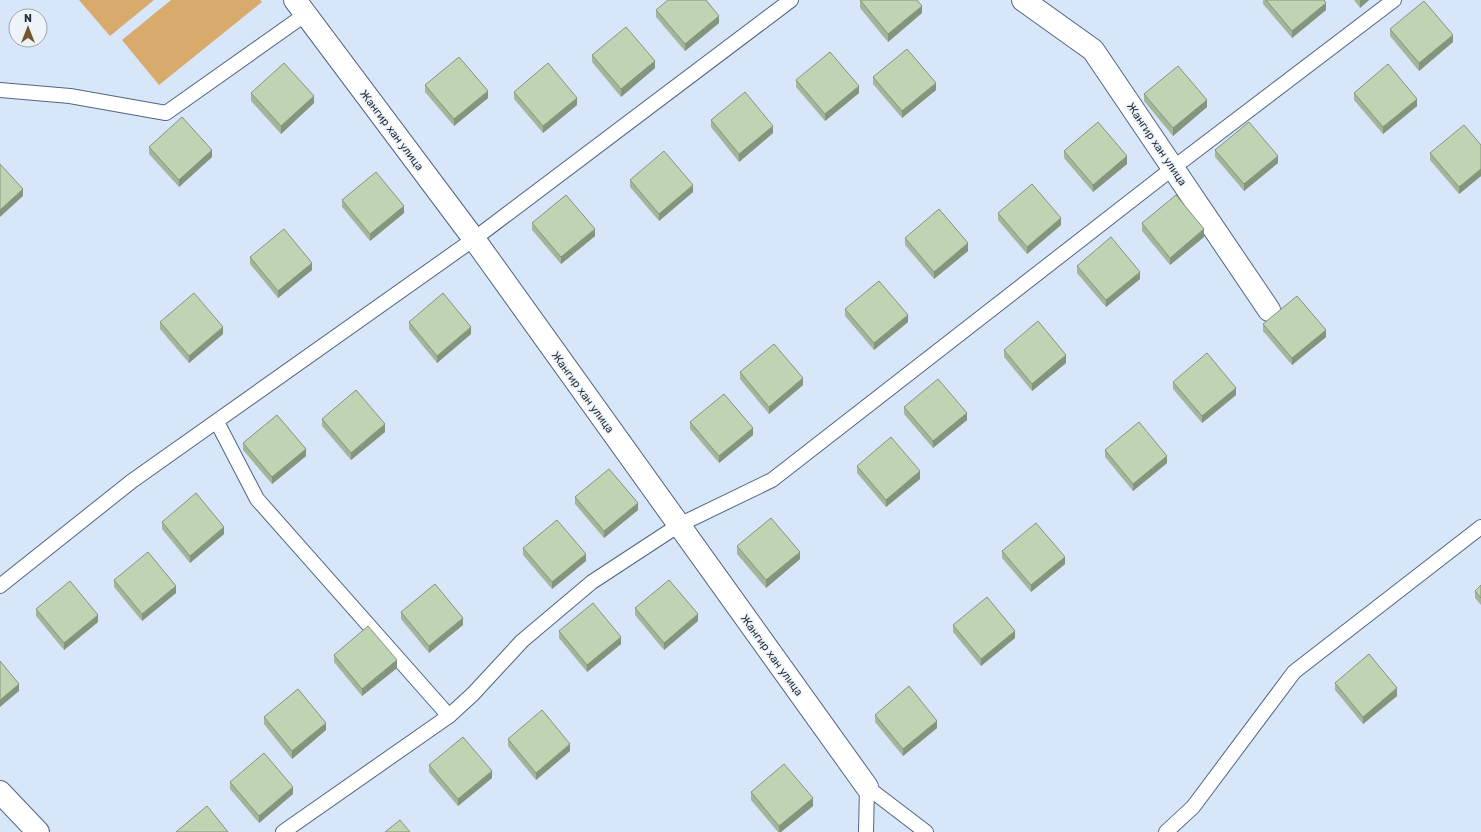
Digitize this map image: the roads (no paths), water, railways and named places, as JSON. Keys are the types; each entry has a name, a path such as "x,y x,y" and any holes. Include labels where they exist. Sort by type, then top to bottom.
{"street":[{"name":"Жангир хан улица","path":"1023,0 1093,50 1269,310"},
{"name":"Жангир хан улица","path":"301,7 474,239 867,788"},
{"path":"0,792 38,832"}],"lane":[{"path":"0,586 132,481 474,239 791,0"},
{"path":"283,832 449,716 473,694 522,641 592,582 679,525 772,480 1173,168 1394,0"},
{"path":"0,90 70,96 166,113 301,7"},
{"path":"217,422 257,499 449,716"},
{"path":"1166,832 1193,807 1294,672 1481,527"},
{"path":"866,832 867,788"},
{"path":"867,788 926,832"}]}
